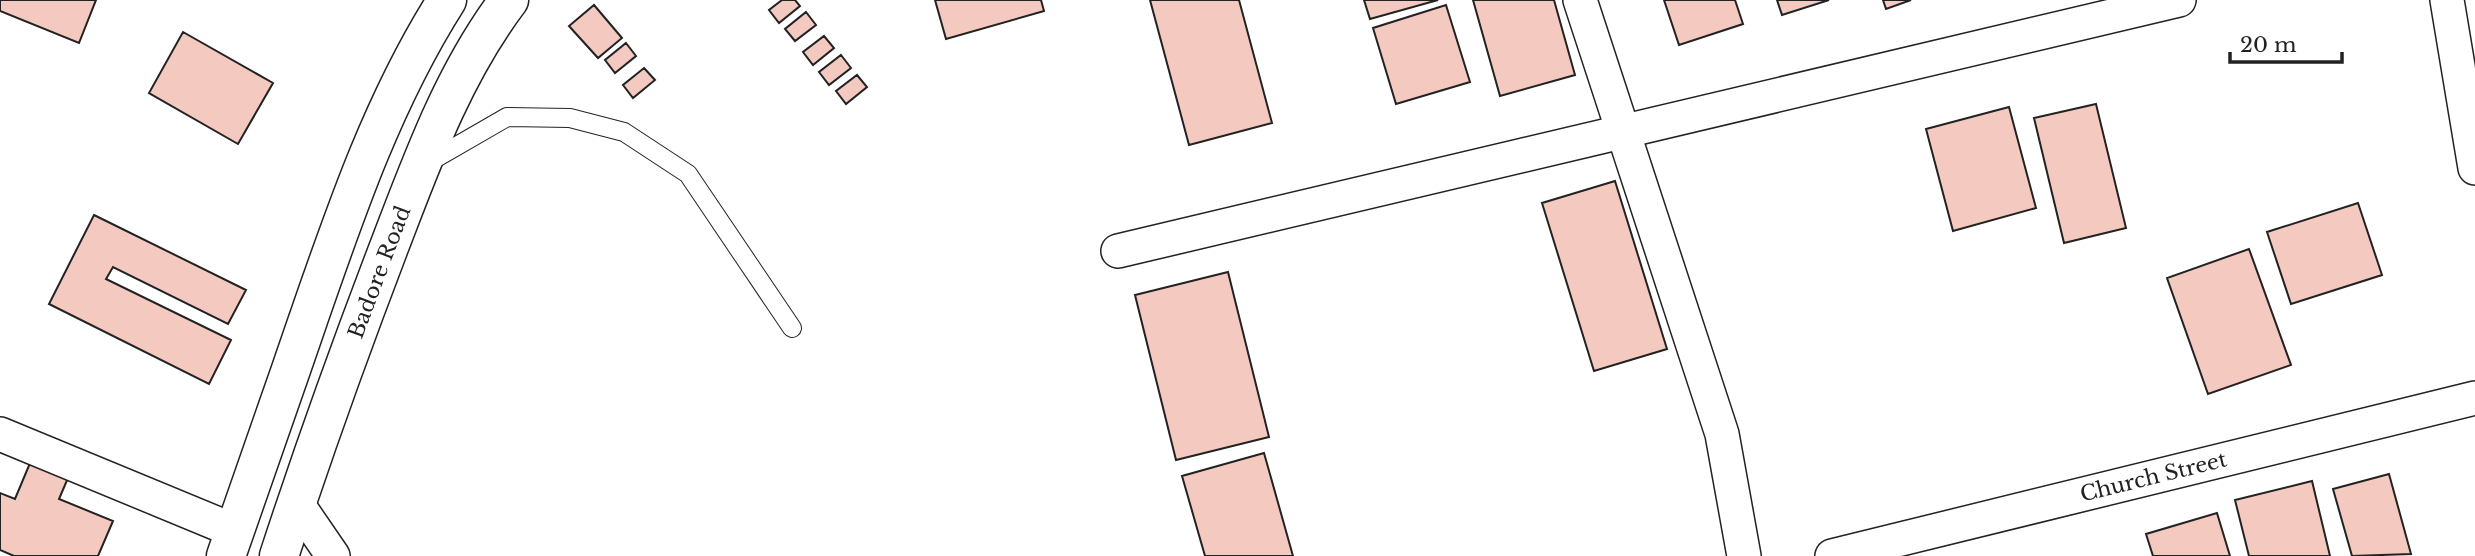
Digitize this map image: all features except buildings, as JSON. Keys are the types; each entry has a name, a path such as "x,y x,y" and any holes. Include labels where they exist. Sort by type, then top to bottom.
{"main road":[{"path":"230,543 338,231 370,150 419,44 447,0"},
{"name":"Badore Road","path":"279,556 368,300 420,168 454,86 509,0"}],"street":[{"path":"1580,0 1722,434 1744,556"},
{"path":"1118,251 2179,0"},
{"path":"2447,0 2475,168"},
{"name":"Church Street","path":"1832,556 2475,398"},
{"path":"0,434 230,543"},
{"path":"296,502 333,556"}],"lane":[{"path":"420,168 507,117 570,118 625,132 688,174 792,328"}]}
